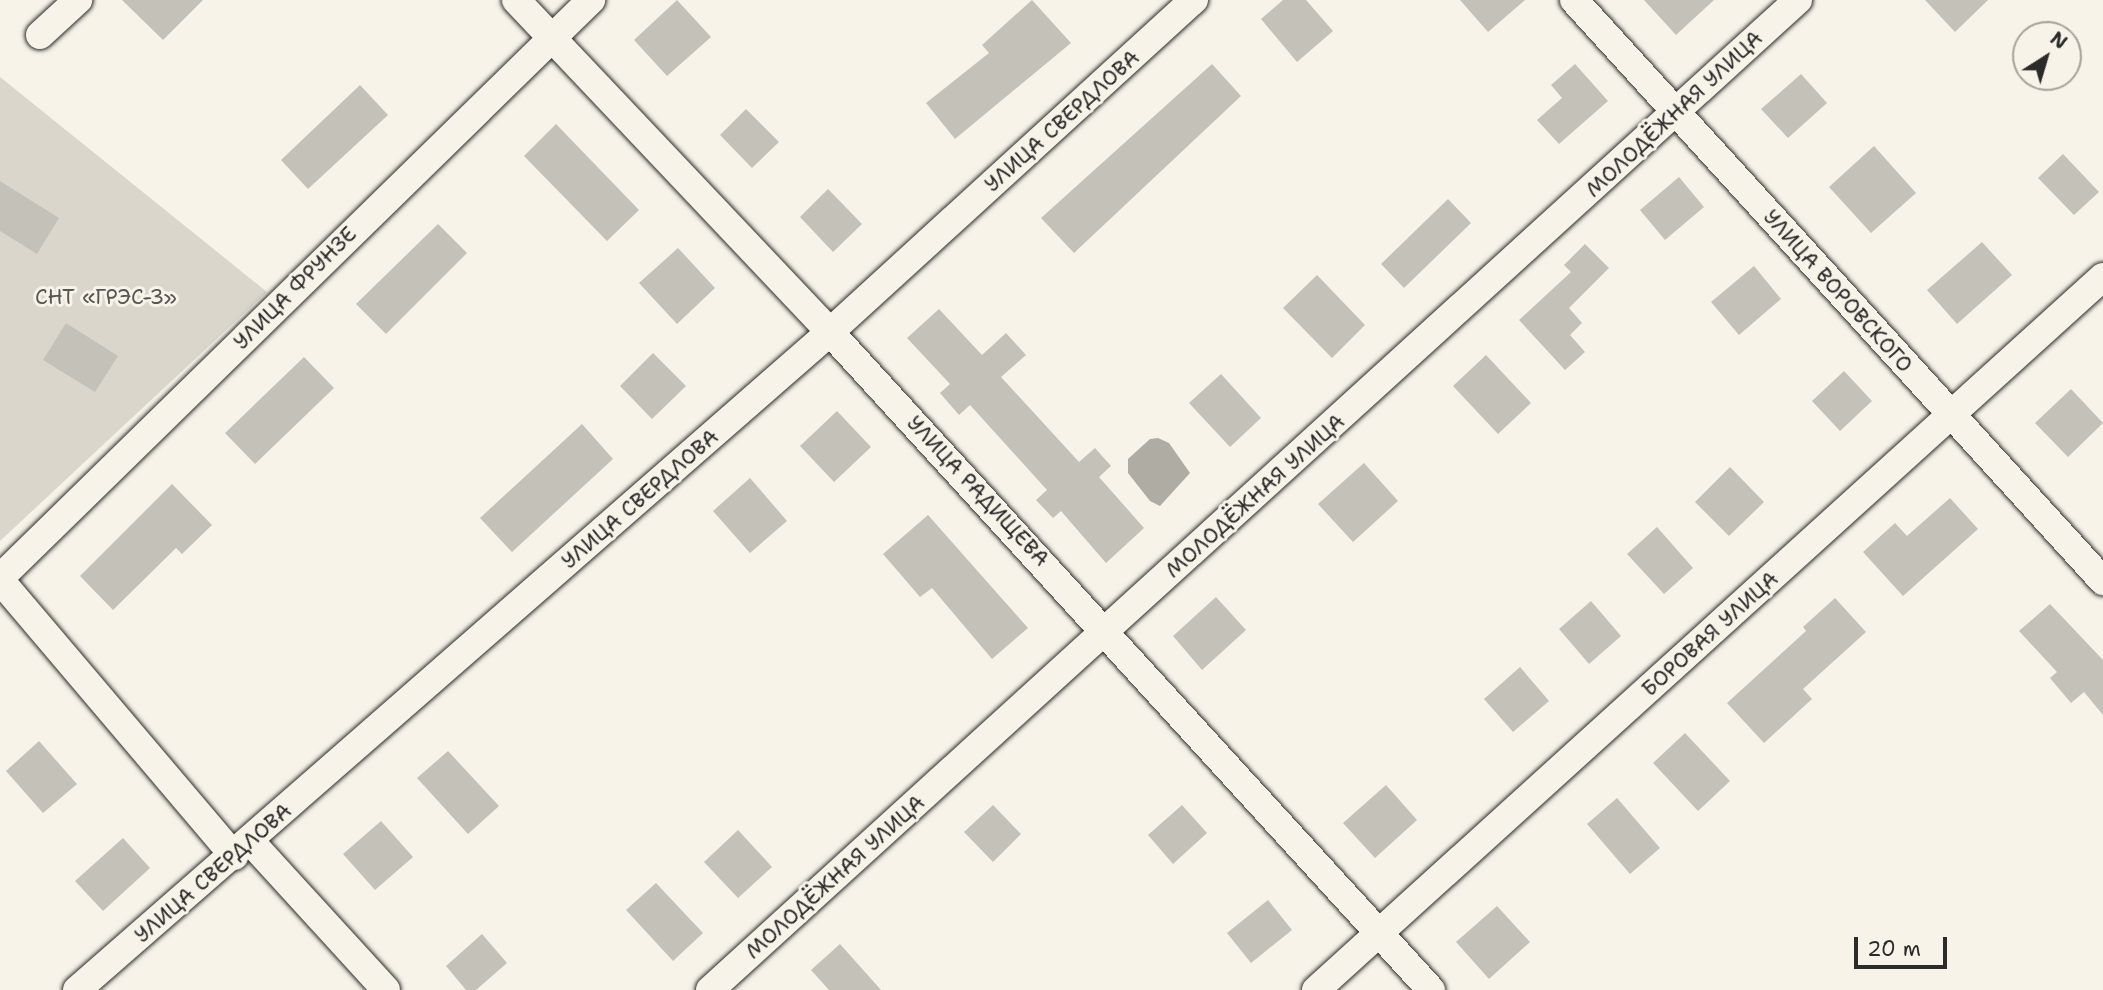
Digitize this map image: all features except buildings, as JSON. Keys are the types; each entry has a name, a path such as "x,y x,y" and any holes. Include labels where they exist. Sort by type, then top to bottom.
{"street":[{"path":"40,36 78,0"},
{"name":"УЛИЦА РАДИЩЕВА","path":"516,0 830,332 1107,632 1431,990"},
{"name":"УЛИЦА ФРУНЗЕ","path":"0,579 551,36 591,0"},
{"name":"УЛИЦА СВЕРДЛОВА","path":"77,990 242,849 830,332 1194,0"},
{"name":"УЛИЦА ВОРОВСКОГО","path":"1574,0 2103,581"},
{"name":"МОЛОДЁЖНАЯ УЛИЦА","path":"710,990 1107,632 1798,0"},
{"name":"БОРОВАЯ УЛИЦА","path":"1316,990 2103,277"},
{"path":"0,579 242,849 386,990"}],"green space":[{"name":"СНТ «ГРЭС-3»","path":"0,77 267,292 0,541"}],"shaded area":[{"path":"1158,438 1169,443 1190,473 1160,506 1150,501 1128,473 1128,459 1150,439"}]}
